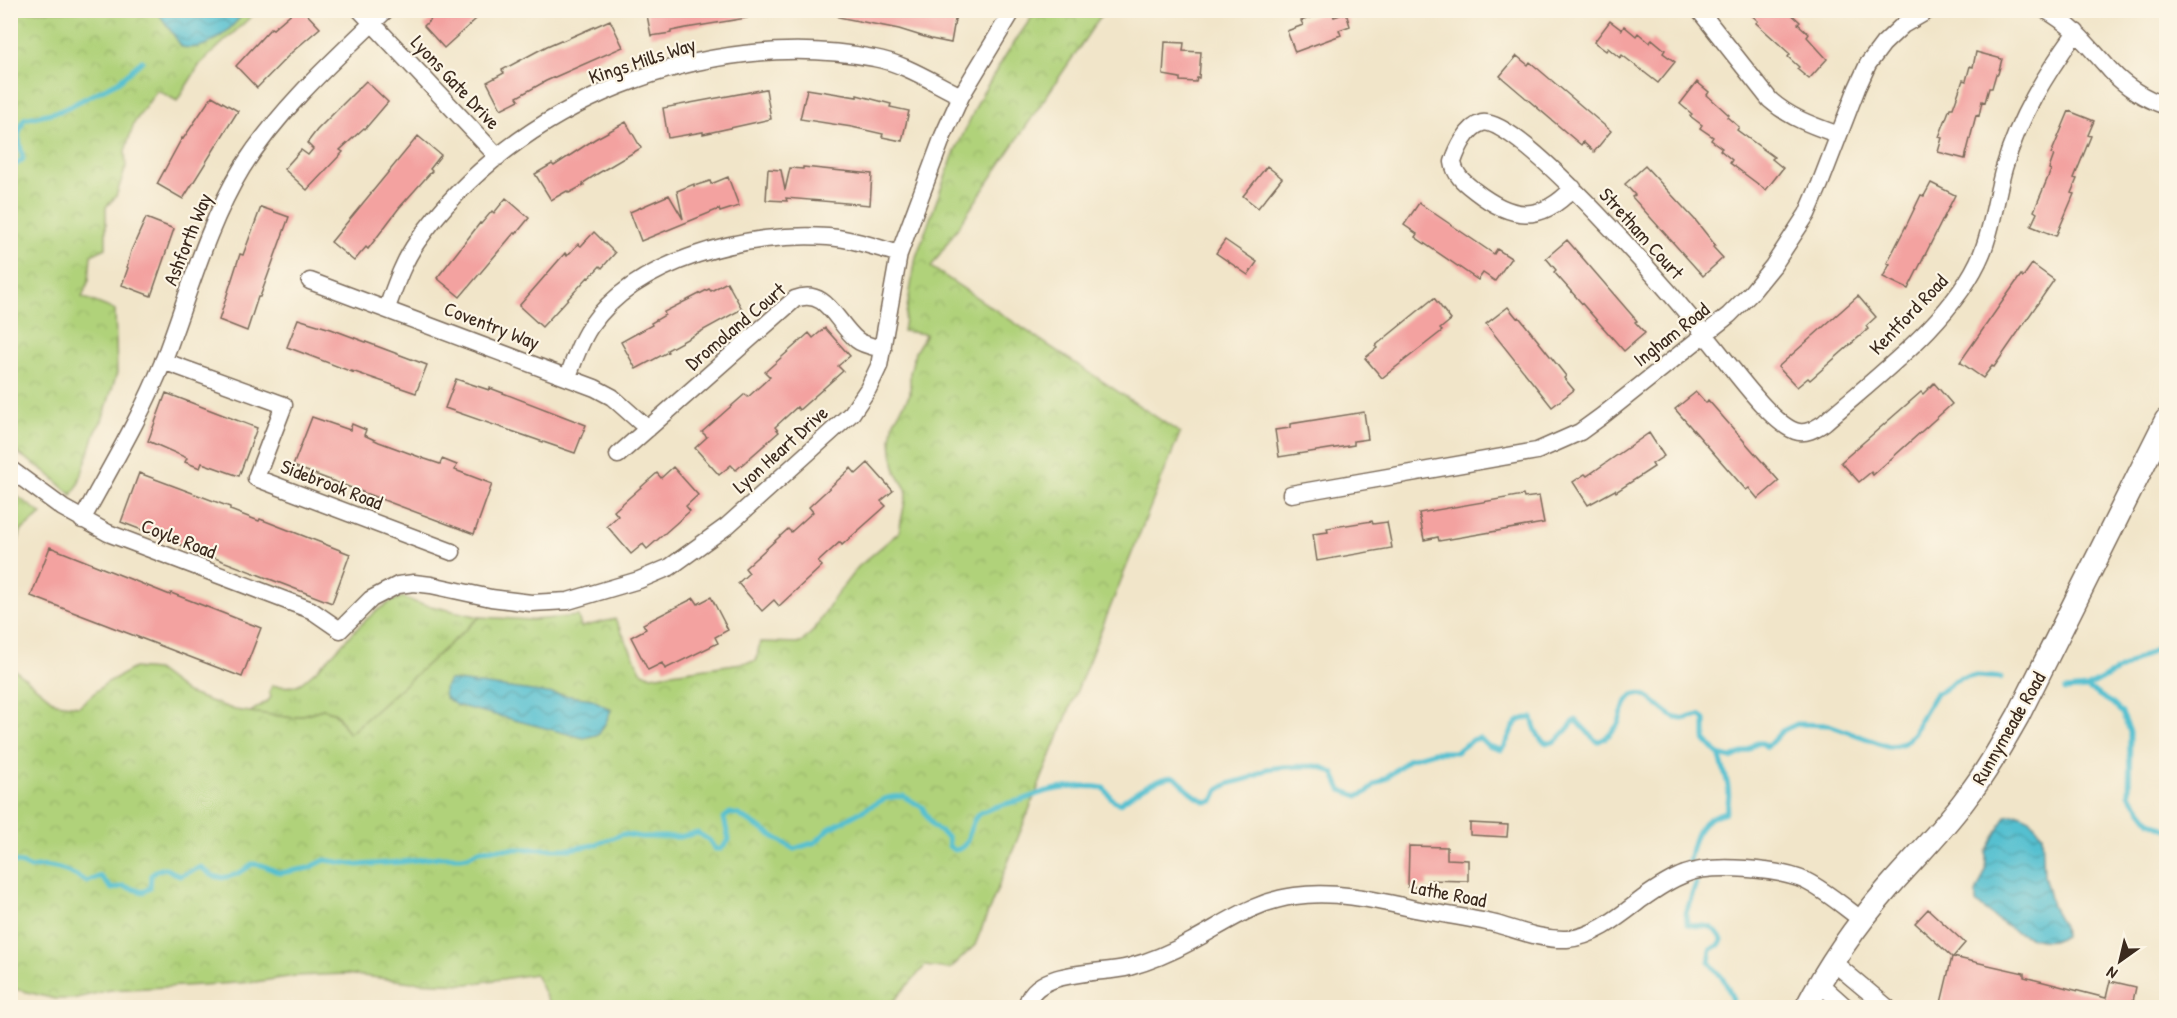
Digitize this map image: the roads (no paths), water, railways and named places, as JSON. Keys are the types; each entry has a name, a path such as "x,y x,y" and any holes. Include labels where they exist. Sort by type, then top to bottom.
{"street":[{"name":"Lyons Gate Drive","path":"360,10 498,157"},
{"name":"Ashforth Way","path":"82,520 150,392 224,200 242,169 279,115 307,85 386,10"},
{"name":"Lyon Heart Drive","path":"340,630 371,599 398,585 414,583 431,585 491,598 531,603 568,601 639,580 670,567 726,526 852,413 868,389 879,366 899,254 932,166 961,96 1013,10"},
{"path":"1699,10 1770,100 1796,118 1839,135"},
{"name":"Ingham Road","path":"1292,494 1538,450 1580,432 1602,416 1729,315 1751,293 1793,238 1807,214 1868,64 1883,44 1903,25 1929,10"},
{"path":"2045,10 2076,32 2111,71 2131,88 2151,101 2166,106"},
{"name":"Kentford Road","path":"1704,333 1770,413 1785,427 1798,433 1811,431 1824,423 1921,336 1947,308 1967,281 1982,253 2003,171 2025,111 2055,60 2076,32"},
{"name":"Kings Mills Way","path":"387,308 405,263 417,243 454,198 498,157 563,114 596,96 667,69 740,54 824,51 876,58 961,96"},
{"name":"Stretham Court","path":"1573,188 1559,203 1550,208 1539,212 1515,213 1492,204 1466,184 1458,176 1453,162 1468,134 1475,126 1482,123 1494,123 1505,129 1573,188 1704,333"},
{"path":"568,377 578,348 590,327 605,308 628,289 659,271 693,256 726,245 796,236 829,237 859,242 899,254"},
{"name":"Coventry Way","path":"310,280 568,377 612,397 648,429"},
{"name":"Dromoland Court","path":"618,455 784,307 804,296 823,301 858,341 883,350"},
{"name":"Sidebrook Road","path":"163,361 284,405 256,478 452,552"},
{"name":"Runnymeade Road","path":"1806,1008 1819,982 1862,920 1939,833 1993,760 2018,716 2166,420"},
{"name":"Coyle Road","path":"10,469 82,520 137,545 311,610 340,630"},
{"name":"Lathe Road","path":"1026,1008 1035,990 1050,981 1070,975 1126,968 1157,958 1191,942 1233,916 1263,903 1294,896 1319,894 1365,897 1495,924 1550,939 1570,939 1591,933 1612,921 1662,885 1686,873 1721,869 1772,872 1793,876 1809,883 1862,920"},
{"path":"1833,962 1888,1008"},
{"path":"1819,982 1847,1008"}],"water":[{"path":"157,11 245,11 233,26 218,38 192,48 182,47"},
{"path":"449,680 592,699 611,710 599,734 584,738 456,705 445,697 444,689"},
{"path":"2019,814 2030,819 2042,834 2044,875 2052,906 2063,926 2064,936 2053,940 2041,940 2017,932 1994,918 1976,902 1976,893 1986,870 1986,852 2006,816"}],"waterway":[{"path":"10,169 23,159 18,135 24,119 60,111 118,82 142,61"},
{"path":"10,186 13,194 10,203"},
{"path":"2087,688 2166,643"},
{"path":"10,861 31,868 60,869 87,882 100,876 112,889 123,886 143,892 150,888 151,875 165,868 180,876 201,867 212,875 229,877 252,864 262,865 280,873 309,868 325,860 358,865 439,857 468,857 479,850 570,849 594,845 623,834 641,837 679,837 698,833 709,840 715,849 721,849 729,840 724,818 730,813 739,815 794,849 816,842 829,829 884,799 903,796 922,807 932,825 948,838 949,846 954,850 964,845 974,821 982,812 1058,789 1104,788 1112,799 1120,804 1147,786 1171,777 1178,779 1206,802 1213,801 1218,790 1228,784 1250,778 1267,769 1316,766 1334,774 1341,790 1358,796 1366,793 1409,759 1434,752 1456,752 1472,740 1480,738 1488,746 1501,750 1515,724 1525,718 1532,718 1540,738 1548,743 1559,738 1576,720 1597,742 1614,730 1627,701 1634,694 1646,696 1676,718 1700,715 1705,720 1705,740 1719,755 1731,758 1748,750 1755,743 1762,743 1767,747 1782,731 1797,724 1829,725 1890,747 1904,743 1914,733 1936,693 1953,682 1972,676 2001,678"},
{"path":"2065,690 2087,688 2112,703 2122,713 2130,732 2129,794 2151,822 2166,829"},
{"path":"1688,865 1698,831 1708,819 1726,812 1728,805 1726,776 1719,755"},
{"path":"1696,883 1686,913 1687,924 1710,927 1722,940 1711,950 1709,962 1724,980 1733,999 1728,1008"}]}
